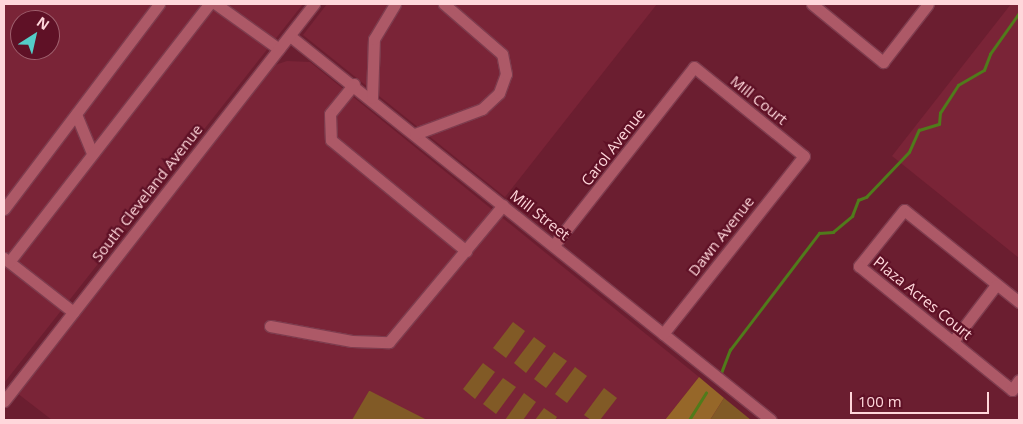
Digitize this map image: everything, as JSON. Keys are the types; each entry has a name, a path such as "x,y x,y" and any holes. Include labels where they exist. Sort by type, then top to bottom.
{"street":[{"path":"4,209 159,4"},
{"path":"73,312 6,260 208,4"},
{"path":"216,4 279,49"},
{"name":"South Cleveland Avenue","path":"4,401 314,4"},
{"path":"372,98 374,39 395,4"},
{"path":"415,134 482,109 499,93 506,74 502,54 444,4"},
{"path":"812,4 883,62 928,4"},
{"name":"Mill Street","path":"290,36 372,98 771,420"},
{"name":"Mill Court","path":"694,67 804,156"},
{"name":"Carol Avenue","path":"554,245 694,67"},
{"path":"354,84 330,114 331,140 466,251"},
{"path":"76,114 92,153"},
{"name":"Dawn Avenue","path":"663,334 804,156"},
{"path":"270,326 352,341 389,342 503,205"},
{"name":"Plaza Acres Court","path":"1019,302 904,210 859,266 954,340 1012,390 1019,380"},
{"path":"954,340 996,285"}],"shaded area":[{"path":"4,4 303,4 4,383"},
{"path":"327,4 657,4 505,197 303,35"},
{"path":"1011,4 1019,4 1019,258 892,156"},
{"path":"287,61 310,62 699,377 665,420 52,420 17,393 275,65"},
{"path":"513,322 525,331 506,358 493,348"},
{"path":"534,337 546,346 526,373 514,363"},
{"path":"554,352 567,361 546,388 534,379"},
{"path":"483,363 495,372 475,399 463,389"},
{"path":"575,367 587,376 567,403 555,394"},
{"path":"699,377 724,398 710,420 665,420"},
{"path":"503,378 516,387 496,414 483,404"},
{"path":"604,388 617,398 600,420 591,420 584,415"},
{"path":"370,391 427,420 352,420"},
{"path":"524,393 536,402 523,420 505,420"},
{"path":"724,398 751,420 710,420"},
{"path":"544,408 557,417 555,420 535,420"}],"waterway":[{"path":"721,373 730,350 819,233 833,232 852,216 858,200 866,197 909,152 919,130 939,124 940,113 958,85 984,70 990,54 1019,13"},
{"path":"689,420 706,393"}]}
